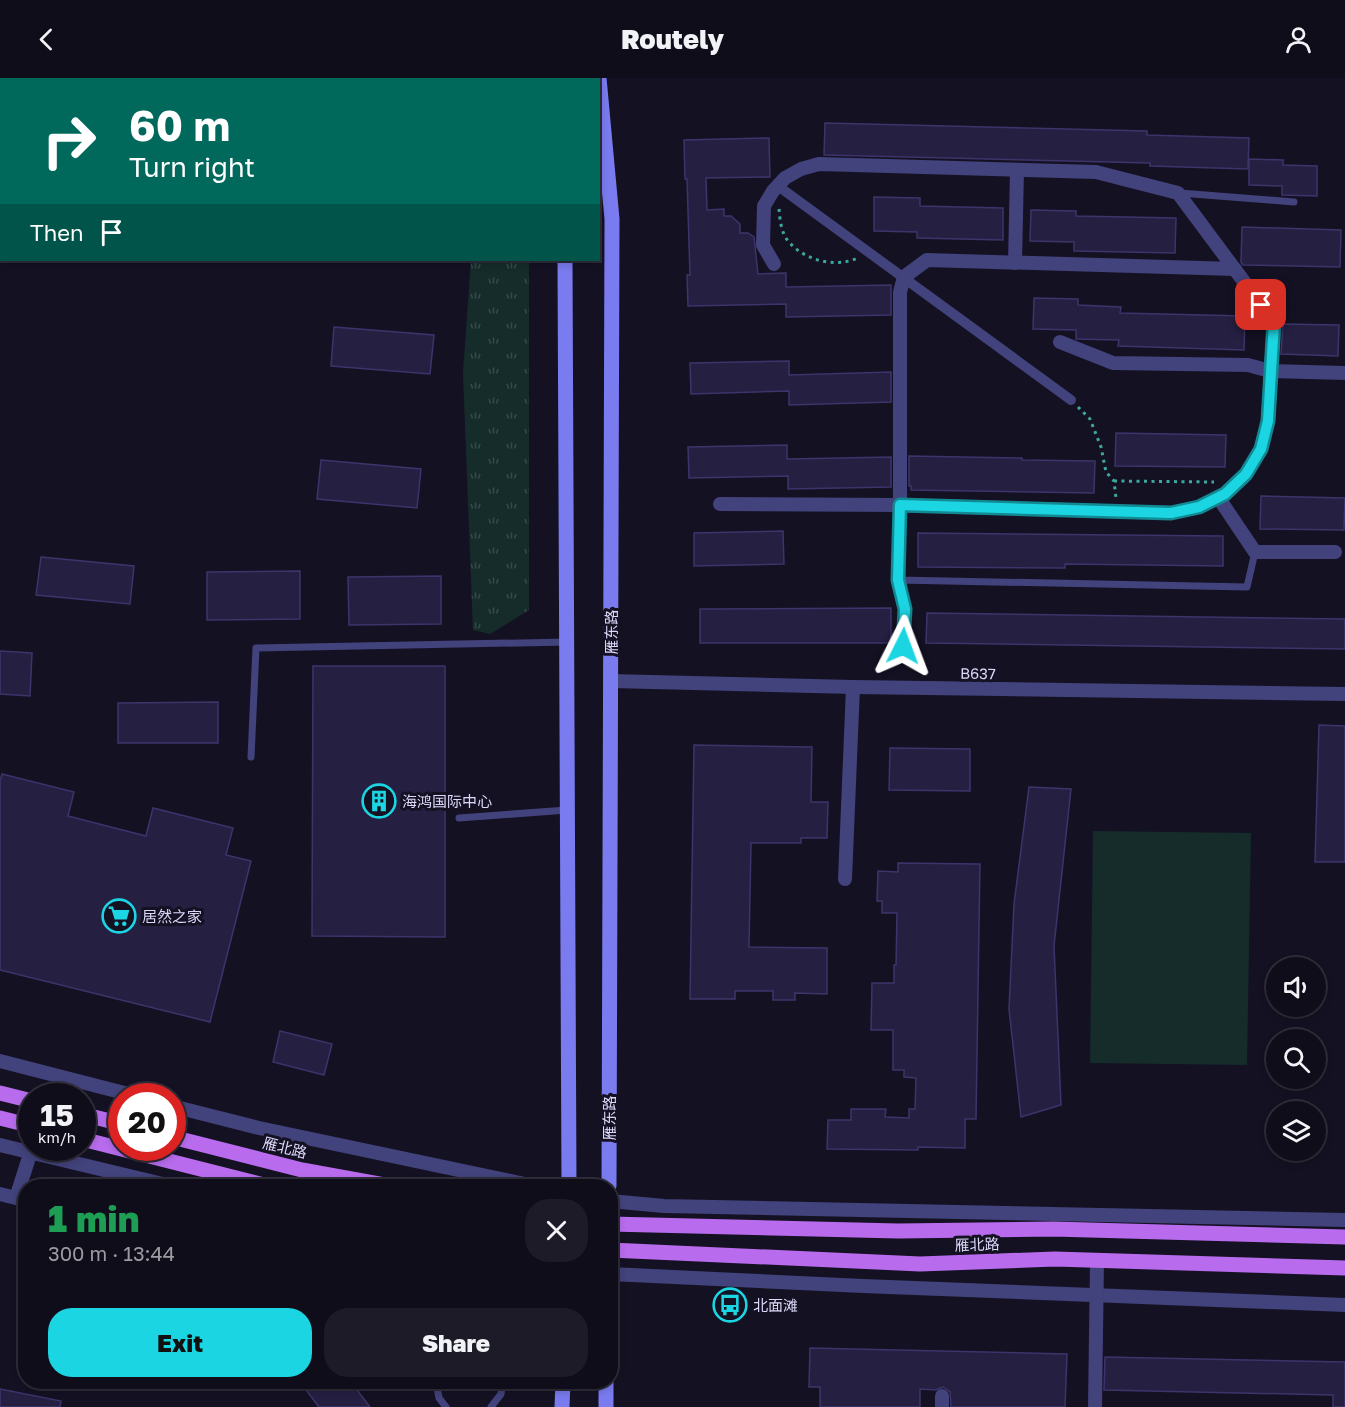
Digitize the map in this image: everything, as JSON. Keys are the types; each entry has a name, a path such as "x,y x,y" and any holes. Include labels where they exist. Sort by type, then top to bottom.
{"main road":[{"name":"雁东路","path":"600,103 605,219 611,681 609,1179"},
{"path":"565,261 569,1179"},
{"path":"0,1093 18,1098"},
{"path":"0,1118 18,1122"},
{"name":"雁北路","path":"186,1141 302,1170 352,1179"},
{"path":"96,1143 240,1179"},
{"name":"雁北路","path":"618,1224 898,1231 1053,1229 1345,1237"},
{"name":"雁北路","path":"618,1250 920,1264 1055,1259 1345,1268"},
{"path":"562,1407 563,1389"},
{"path":"606,1389 606,1407"}],"street":[{"path":"720,504 900,505 1171,513 1199,507 1218,497 1246,474 1261,449 1268,421 1274,322 1178,193 1096,172 819,165 801,169 785,178 781,188 764,206 763,244 774,264"},
{"path":"1015,263 1017,170"},
{"path":"781,188 1071,400"},
{"path":"900,505 900,291 904,277 927,260 1234,269"},
{"path":"1060,342 1113,363 1248,365 1270,371 1345,373"},
{"path":"1218,497 1255,552 1335,552"},
{"name":"B637","path":"611,681 1345,694"},
{"path":"845,879 853,687"},
{"path":"0,1061 108,1089"},
{"path":"186,1110 259,1128 501,1179"},
{"path":"0,1145 18,1148"},
{"path":"22,1179 28,1161"},
{"path":"74,1161 144,1179"},
{"path":"0,1194 16,1198 18,1192"},
{"path":"618,1202 664,1206 1345,1220"},
{"path":"1095,1407 1097,1260"},
{"path":"618,1274 1345,1305"}],"lane":[{"path":"1178,193 1294,202"},
{"path":"900,505 898,580 905,609 903,646"},
{"path":"898,580 1246,586 1255,552"},
{"path":"251,757 256,648 567,642"},
{"path":"459,818 567,810"},
{"path":"438,1389 446,1407"},
{"path":"491,1407 501,1394 501,1389"}],"path":[{"path":"781,188 780,224 787,240 798,250 819,260 845,263 857,258 866,249"},
{"path":"1071,400 1090,418 1101,447 1106,472 1114,481 1118,512"},
{"path":"1114,481 1236,483"}],"green space":[{"path":"471,261 529,261 529,610 490,634 473,630 463,373"},
{"path":"1093,831 1251,833 1247,1065 1090,1063"}],"building":[{"path":"825,123 1147,131 1147,135 1249,138 1248,169 1150,166 1150,163 824,155"},
{"path":"769,138 770,177 706,178 707,210 724,209 724,216 731,216 740,224 740,233 748,233 754,237 758,274 786,273 786,287 891,285 891,315 786,317 786,304 688,306 687,275 690,275 684,140"},
{"path":"1249,159 1283,160 1283,165 1317,166 1317,196 1282,195 1282,186 1249,185"},
{"path":"874,197 920,198 920,206 1003,208 1003,240 917,238 917,232 874,231"},
{"path":"1031,210 1076,211 1076,216 1176,218 1175,253 1074,251 1074,242 1030,241"},
{"path":"1242,227 1341,230 1340,267 1243,265 1241,262"},
{"path":"1034,298 1078,299 1078,305 1121,307 1120,313 1245,316 1244,350 1118,346 1119,340 1076,339 1076,330 1033,329"},
{"path":"1283,324 1339,325 1338,356 1281,354"},
{"path":"334,327 434,335 430,374 331,366"},
{"path":"789,361 789,375 891,372 891,402 789,405 789,391 691,394 690,363"},
{"path":"1116,433 1226,435 1225,467 1115,466"},
{"path":"787,445 787,459 891,457 891,487 788,489 788,476 689,478 688,447"},
{"path":"909,456 1095,461 1094,493 911,490"},
{"path":"321,460 421,469 417,508 317,499"},
{"path":"1261,496 1345,498 1344,530 1260,529"},
{"path":"783,531 784,564 694,566 694,533"},
{"path":"918,533 1223,536 1223,566 1065,564 1065,568 918,567"},
{"path":"41,557 134,566 130,604 36,595"},
{"path":"300,571 300,619 207,620 207,572"},
{"path":"441,576 441,624 349,625 348,577"},
{"path":"891,608 891,643 700,643 700,609"},
{"path":"927,613 1345,619 1345,649 926,643"},
{"path":"0,651 32,653 30,696 0,694"},
{"name":"海鸿国际中心","path":"313,666 445,666 445,937 312,936"},
{"path":"218,702 218,743 118,743 118,703"},
{"path":"1319,725 1345,726 1345,862 1315,862"},
{"path":"694,745 812,747 811,802 828,802 827,838 801,838 801,843 751,843 749,947 827,948 827,994 795,993 795,1000 773,1000 773,991 735,991 735,999 690,999"},
{"path":"890,748 970,749 970,791 889,790"},
{"name":"居然之家","path":"2,774 74,792 68,816 146,836 153,808 233,828 226,855 251,861 210,1022 0,970 0,781"},
{"path":"1029,787 1071,789 1054,946 1061,1105 1021,1117 1009,1009 1014,904"},
{"path":"898,863 980,864 976,1119 965,1119 965,1148 827,1149 828,1120 851,1120 851,1109 886,1109 885,1117 909,1118 909,1109 915,1109 916,1078 904,1077 904,1070 893,1070 893,1030 871,1030 872,983 894,983 894,965 896,965 897,913 882,913 882,901 877,901 878,871 898,872"},
{"path":"280,1031 332,1044 324,1075 273,1062"},
{"path":"810,1348 1067,1354 1065,1407 951,1407 950,1392 943,1387 936,1390 920,1389 920,1407 820,1407 820,1387 809,1387"},
{"path":"1105,1357 1345,1362 1345,1407 1333,1407 1333,1395 1104,1390"},
{"path":"0,1389 61,1401 60,1407 0,1407"},
{"path":"305,1389 356,1389 370,1407 319,1407"}],"place":[{"name":"海鸿国际中心","path":"379,801"},
{"name":"居然之家","path":"119,916"},
{"name":"北面滩","path":"730,1305"}],"route":[{"path":"903,646 905,609 898,580 900,505 1171,513 1199,507 1225,494 1246,474 1261,449 1268,421 1274,322 1261,305"}]}
